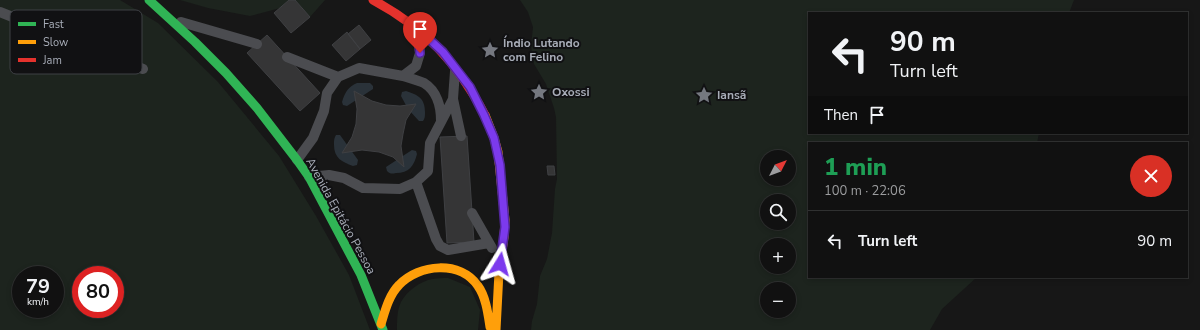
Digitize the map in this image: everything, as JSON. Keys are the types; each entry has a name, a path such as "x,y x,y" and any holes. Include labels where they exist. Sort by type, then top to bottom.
{"highway":[{"name":"Avenida Epitácio Pessoa","path":"148,0 195,42 257,108 282,138 309,177 361,275 382,327"},
{"path":"373,0 390,8 417,28 443,52 470,87 494,138 500,165 505,227 500,264 496,330"},
{"path":"382,327 392,296 398,286 409,276 419,271 448,268 461,272 472,278 479,287 491,330"}],"lane":[{"path":"0,12 10,16"},
{"path":"168,18 257,44"},
{"path":"403,76 416,66 420,53 417,28"},
{"path":"287,57 338,77"},
{"path":"455,67 453,99 461,136"},
{"path":"297,160 313,138 324,111 327,93 338,77 359,68 403,76 424,83 434,93 441,107 441,122"},
{"path":"309,177 329,175 336,176 344,178 363,188 400,189 416,182 428,171 430,142 453,99"},
{"path":"416,182 436,239 440,246 448,250 489,243"},
{"path":"472,213 500,264"}],"shaded area":[{"path":"0,0 120,0 137,10 10,10 10,74 142,74 142,13 158,23 218,82 279,156 316,216 349,275 370,330 0,330"},
{"path":"180,0 289,0 280,8 250,16 208,8"},
{"path":"295,0 325,0 310,17"},
{"path":"520,0 1074,0 1069,12 808,12 808,134 1039,134 1037,142 808,142 808,278 976,278 942,309 930,330 531,330 537,304 540,276 547,259 552,233 557,179 556,117 546,84 534,64 531,46 533,27 528,12"},
{"path":"357,83 370,83 373,86 373,89 347,106 343,105 342,102 349,88"},
{"path":"406,91 420,98 424,103 425,117 423,121 419,121 408,109 401,96 402,92"},
{"path":"336,135 340,135 358,160 357,165 353,166 339,159 334,149 334,140"},
{"path":"412,150 416,151 417,154 414,162 408,170 401,173 391,174 387,171 386,167"},
{"path":"448,278 470,287 480,310 478,330 397,330 399,308 401,302 407,294 414,287 428,280"}],"building":[{"path":"289,0 295,0 310,17 291,33 274,13"},
{"path":"359,25 371,40 360,49 348,34"},
{"path":"347,32 360,49 346,61 332,45"},
{"path":"267,35 320,93 300,111 247,53"},
{"path":"354,91 372,101 386,105 400,106 416,104 406,120 403,134 401,146 404,167 393,157 379,152 362,150 342,153 352,137 356,124 357,109"},
{"path":"467,136 474,242 447,243 440,137"},
{"path":"547,166 554,166 555,175 548,175"}],"traffic: fast":[{"path":"149,0 226,73 257,108 297,160 309,177 361,275 383,330"}],"traffic: slow":[{"path":"485,115 498,152 505,220 499,272 496,330"},
{"path":"381,324 390,298 399,285 407,278 417,273 428,269 439,268 461,272 478,286 485,300 490,327"}],"traffic: jam":[{"path":"373,0 408,22 438,48 463,79 485,115"}],"place":[{"name":"Índio Lutando com Felino","path":"490,50"},
{"name":"Oxossi","path":"539,92"},
{"name":"Iansã","path":"704,95"}],"route":[{"path":"420,53 417,28 443,52 470,87 494,138 500,165 505,227 500,264"}]}
